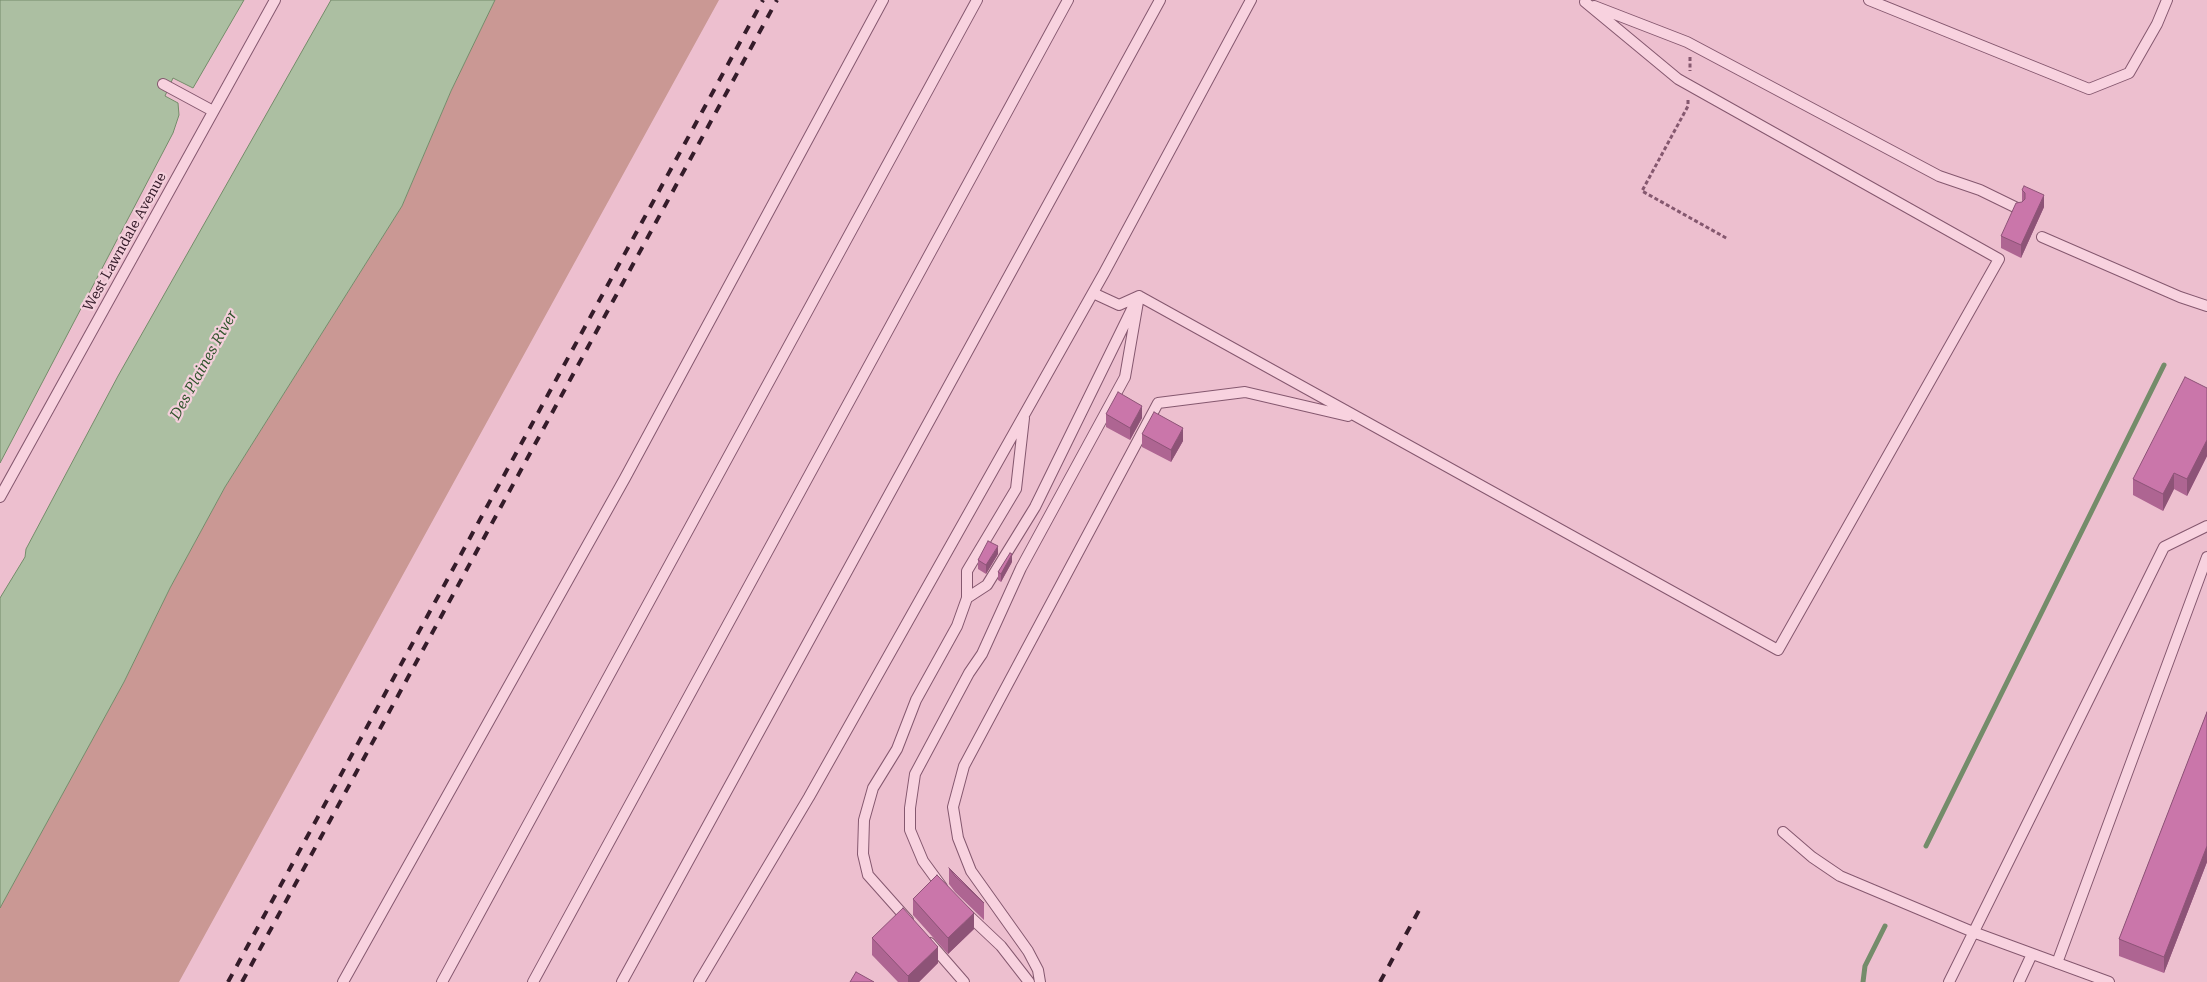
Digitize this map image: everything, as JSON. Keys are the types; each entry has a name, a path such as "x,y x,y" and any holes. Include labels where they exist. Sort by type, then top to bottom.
{"lane":[{"name":"West Lawndale Avenue","path":"0,497 275,0"},
{"path":"343,982 625,478 883,0"},
{"path":"442,982 976,0"},
{"path":"534,982 1068,0"},
{"path":"622,982 1160,0"},
{"path":"699,982 809,797 1093,293 1251,0"},
{"path":"1869,0 2088,89 2129,73 2157,24 2167,0"},
{"path":"1139,296 1778,650 1999,259 1678,79 1583,1"},
{"path":"1583,1 1687,42 1939,176 1980,190 2019,209"},
{"path":"163,84 213,111"},
{"path":"2042,237 2180,297 2207,306"},
{"path":"1093,293 1119,305 1139,296"},
{"path":"967,598 987,584 1035,507 1139,296"},
{"path":"1029,982 1001,946 953,900 923,861 910,830 910,808 916,774 968,673 982,654 1021,568 1125,377 1139,296"},
{"path":"1040,982 1038,970 1028,951 971,871 958,838 953,807 964,766 1158,403 1245,392 1362,419"},
{"path":"964,982 868,875 862,854 864,820 873,788 896,749 916,700 956,626 967,598 967,571 1016,488 1025,413"},
{"path":"1949,982 1972,932 2164,547 2207,526"},
{"path":"2057,963 2207,557"},
{"path":"1783,832 1812,857 1840,876 1972,932 2108,982"},
{"path":"2019,982 2032,954"}],"path":[{"path":"1687,42 1691,62 1688,106 1642,191 1728,238"}],"shaded area":[{"path":"495,0 719,0 179,982 0,982 0,908 124,682 170,588 225,487 402,206 451,91"}],"water":[{"path":"0,0 244,0 193,88 173,78 165,96 178,103 179,115 173,133 0,463"},
{"name":"Des Plaines River","path":"331,0 495,0 451,91 402,206 225,487 170,588 124,682 0,908 0,598 25,557 26,549 118,376"}],"building":[{"path":"2024,186 2044,195 2021,245 2001,236 2016,203 2022,202 2025,199 2025,193 2022,190"},
{"path":"2185,377 2207,388 2207,440 2187,479 2174,473 2163,494 2133,479"},
{"path":"1118,392 1142,406 1130,428 1106,414"},
{"path":"1154,412 1183,428 1171,450 1142,434"},
{"path":"988,541 998,546 986,565 978,560"},
{"path":"1010,553 1012,554 1001,574 998,572"},
{"path":"2207,712 2207,846 2164,957 2119,939"},
{"path":"949,868 984,903 955,876"},
{"path":"937,875 974,913 948,938 913,899"},
{"path":"903,908 938,947 908,976 872,938"},
{"path":"856,972 874,982 850,982"}],"waterway":[{"path":"1926,846 2164,365"},
{"path":"1863,982 1865,966 1885,926"}],"railway":[{"path":"228,982 763,0"},
{"path":"242,982 777,0"},
{"path":"1380,982 1423,903"}]}
